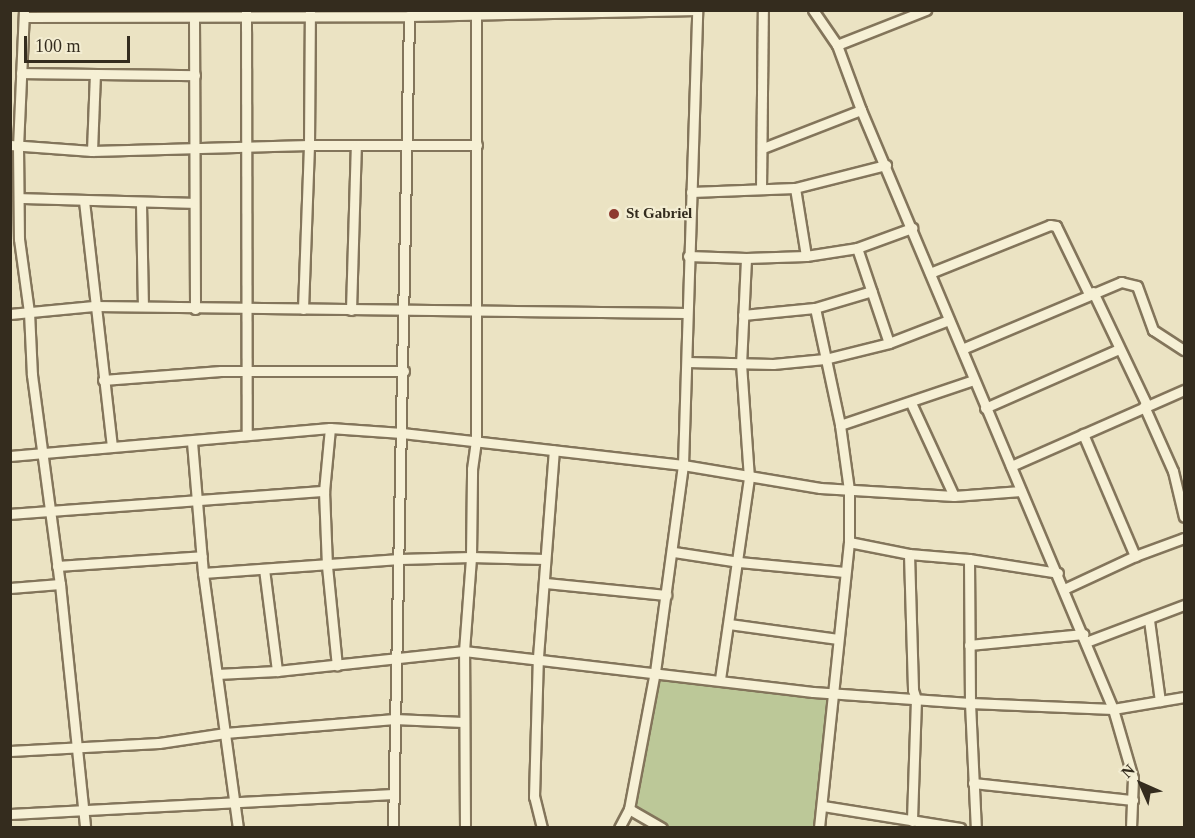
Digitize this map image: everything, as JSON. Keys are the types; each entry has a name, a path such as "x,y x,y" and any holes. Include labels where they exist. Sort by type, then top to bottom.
{"street":[{"path":"85,828 60,584 32,375 29,312 15,238 19,198 14,146 24,14 194,18 246,13 409,16 697,10 683,465 674,552 655,672 629,809 619,828"},
{"path":"761,189 763,10"},
{"path":"813,10 837,45 861,110 886,165 985,408 1058,573 1113,709 1133,778 1131,828"},
{"path":"837,45 926,10"},
{"path":"246,13 247,435"},
{"path":"303,309 309,146 310,13"},
{"path":"465,828 464,651 471,557 472,469 476,440 476,13"},
{"path":"393,828 404,371 409,16"},
{"path":"194,18 195,309"},
{"path":"21,73 195,75"},
{"path":"92,151 96,74"},
{"path":"763,148 861,110"},
{"path":"14,146 92,151 477,145"},
{"path":"351,310 356,146"},
{"path":"691,192 795,188 886,165"},
{"path":"795,188 806,256"},
{"path":"19,198 141,204 193,203"},
{"path":"84,201 94,306 112,446"},
{"path":"141,204 143,306"},
{"path":"930,273 1050,225 1056,226 1146,406 1173,471 1185,518"},
{"path":"688,256 746,258 806,256 856,248 912,228"},
{"path":"856,248 889,343"},
{"path":"720,680 739,562 749,478 741,364 746,258"},
{"path":"962,349 1121,282 1137,286 1149,325 1185,350"},
{"path":"743,315 815,309 872,291"},
{"path":"10,314 94,306 195,309 687,313"},
{"path":"815,309 840,425 849,490 849,542 831,693 823,806 819,828"},
{"path":"687,362 741,364 825,359 889,343 949,320"},
{"path":"985,408 1119,349"},
{"path":"103,380 246,371 404,371"},
{"path":"840,425 974,380"},
{"path":"1011,466 1185,390"},
{"path":"911,403 954,496"},
{"path":"10,456 112,446 192,442 330,428 476,440 683,465 749,478 849,490 954,496 1021,491"},
{"path":"330,428 324,491 327,566 337,666"},
{"path":"1083,434 1135,556"},
{"path":"192,442 203,573 238,828"},
{"path":"542,828 534,797 538,657 554,451"},
{"path":"10,514 324,491"},
{"path":"1064,589 1135,556 1185,538"},
{"path":"849,542 909,554 969,559 1058,573"},
{"path":"674,552 739,562 845,572"},
{"path":"909,554 913,690 916,699 912,821"},
{"path":"57,566 202,556"},
{"path":"203,573 327,566 400,559 471,557 545,559"},
{"path":"969,559 970,703 976,828"},
{"path":"264,569 277,671"},
{"path":"10,588 60,584"},
{"path":"545,584 666,595"},
{"path":"969,645 1084,638 1149,620 1185,605"},
{"path":"1149,620 1160,701"},
{"path":"729,624 838,639"},
{"path":"218,674 337,666 464,651 538,657 831,693 970,703 1113,709 1185,697"},
{"path":"10,751 159,743 225,734 394,719 463,722"},
{"path":"973,783 1133,800"},
{"path":"10,814 393,794"},
{"path":"823,806 960,828"},
{"path":"629,809 662,828"}],"green space":[{"path":"657,672 833,692 819,827 662,827 630,809"}],"place":[{"name":"St Gabriel","path":"614,214"}]}
